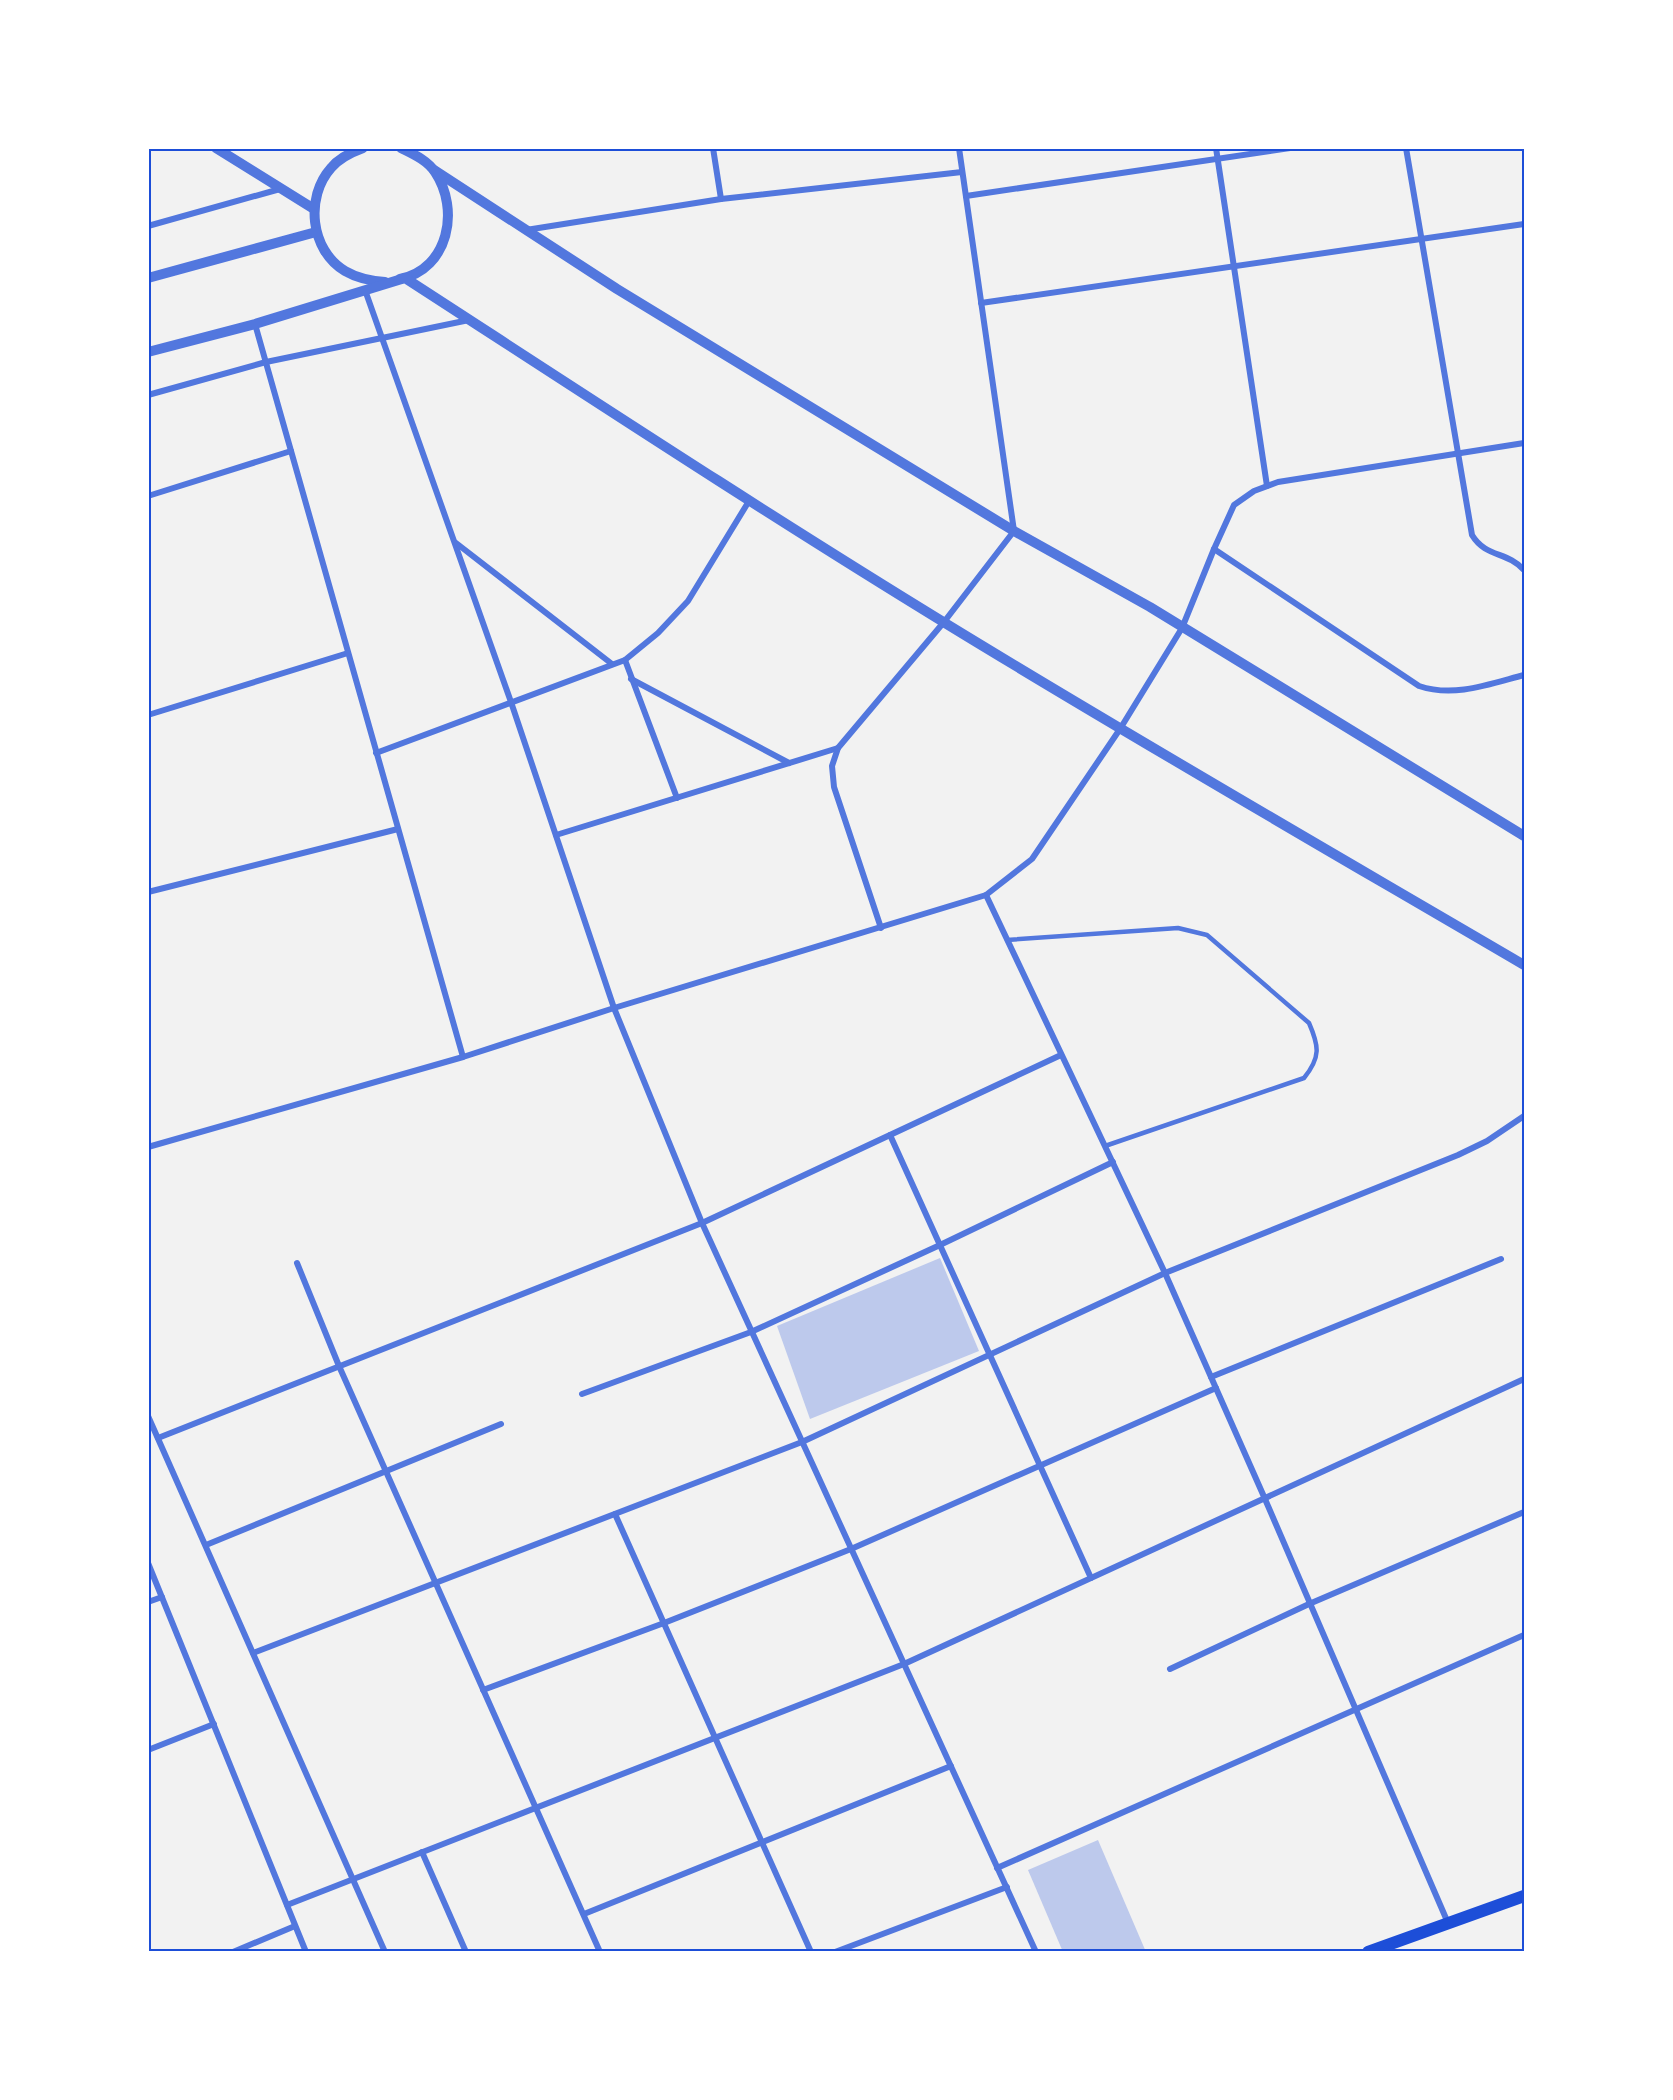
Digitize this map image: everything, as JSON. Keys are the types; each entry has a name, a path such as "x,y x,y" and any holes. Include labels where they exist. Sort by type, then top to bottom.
{"main road":[{"path":"1368,1952 1524,1896"}],"street":[{"path":"216,148 314,209"},
{"path":"401,148 418,156 434,170 627,295 1014,531 1150,607 1524,836"},
{"path":"713,148 721,199"},
{"path":"881,928 834,787 832,766 838,748 944,622 1014,531 959,148"},
{"path":"1216,148 1267,486"},
{"path":"966,196 1290,148"},
{"path":"1407,148 1472,535 1479,546 1517,561 1524,570"},
{"path":"361,149 351,153 332,167 319,186 314,209 316,232 327,254 343,270 374,281 384,282 405,278 749,501 944,622 1120,729 1524,965"},
{"path":"148,352 255,324 405,278 424,267 439,251 447,231 449,210 445,189 434,170"},
{"path":"526,230 721,199 962,172"},
{"path":"148,226 281,189"},
{"path":"981,303 1524,224"},
{"path":"148,278 316,232"},
{"path":"365,290 511,702 614,1008 702,1223 1036,1952"},
{"path":"148,395 266,363 470,319"},
{"path":"255,324 463,1056"},
{"path":"148,1147 463,1056 986,895 1032,859 1120,729 1182,628 1234,505 1254,491 1278,482 1524,443"},
{"path":"148,496 291,451"},
{"path":"376,753 625,660 657,633 688,601 749,501"},
{"path":"454,542 612,664"},
{"path":"1214,549 1419,686 1446,692 1524,675"},
{"path":"148,715 348,653"},
{"path":"625,660 676,798"},
{"path":"632,679 789,763"},
{"path":"556,835 838,748"},
{"path":"148,891 398,829"},
{"path":"986,895 1165,1273 1448,1923"},
{"path":"158,1438 702,1223 1061,1055"},
{"path":"253,1653 802,1442 1165,1273 1458,1155 1487,1141 1524,1116"},
{"path":"890,1135 1091,1578"},
{"path":"582,1394 752,1332 1113,1162"},
{"path":"1211,1377 1501,1259"},
{"path":"297,1263 385,1472 600,1952"},
{"path":"287,1905 904,1664 1524,1379"},
{"path":"483,1690 664,1623 851,1549 1216,1388"},
{"path":"148,1416 385,1952"},
{"path":"206,1545 501,1424"},
{"path":"1170,1669 1310,1604 1524,1512"},
{"path":"615,1514 811,1952"},
{"path":"148,1563 306,1952"},
{"path":"148,1602 162,1597"},
{"path":"997,1868 1524,1635"},
{"path":"148,1750 214,1724"},
{"path":"584,1914 951,1766"},
{"path":"422,1852 466,1952"},
{"path":"835,1952 1006,1887"},
{"path":"233,1952 296,1926"}],"lane":[{"path":"1007,940 1178,928 1207,935 1309,1023 1317,1042 1316,1064 1304,1078 1105,1146"}],"building":[{"path":"940,1258 979,1351 810,1419 777,1326"},
{"path":"1098,1840 1146,1952 1063,1952 1028,1870"}]}
